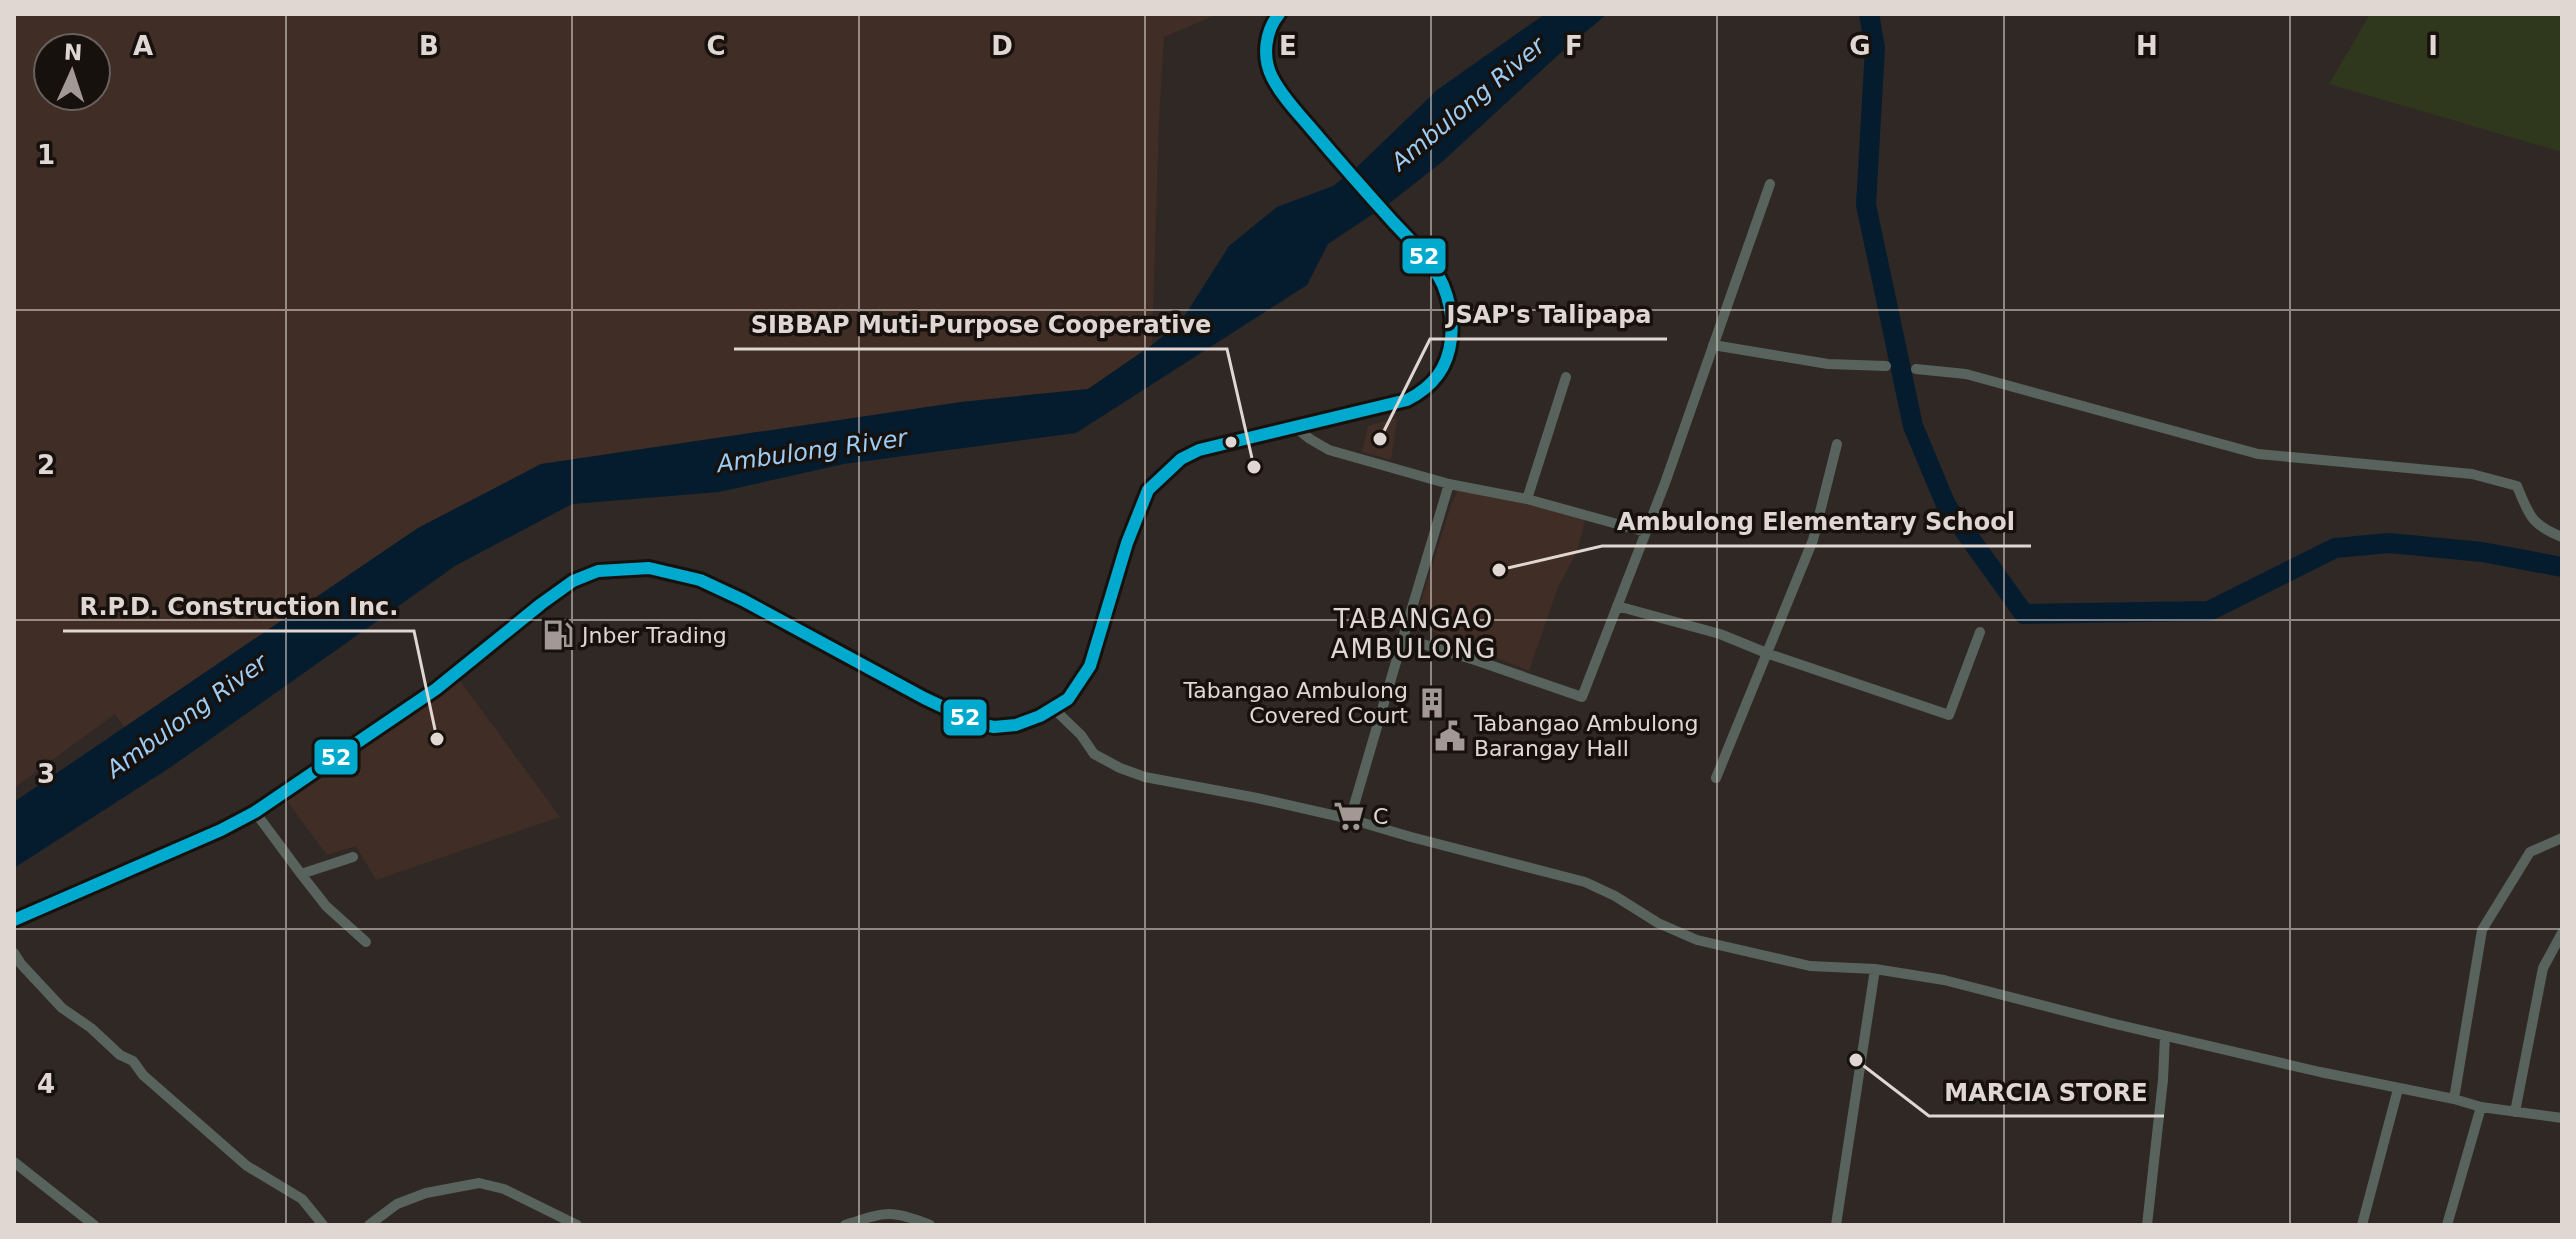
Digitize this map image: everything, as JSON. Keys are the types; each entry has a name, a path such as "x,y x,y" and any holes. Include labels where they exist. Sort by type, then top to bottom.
{"main road":[{"path":"14,920 221,830 255,812 436,689 573,581 598,571 649,568 700,580 979,724 994,727 1016,725 1054,709 1068,699 1090,666 1127,543 1148,490 1181,459 1199,450 1407,400 1420,394 1441,373 1450,352 1450,307 1442,283 1424,256 1340,164 1281,93 1271,75 1266,41 1279,14"}],"street":[{"path":"1403,638 1582,697 1646,532 1770,184"},
{"path":"1713,345 1828,364 1886,366"},
{"path":"1916,369 1966,374 2258,454 2472,474 2517,486 2530,518 2548,532 2562,537"},
{"path":"1527,499 1566,377"},
{"path":"1295,427 1329,450 1449,484 1527,499 1646,532"},
{"path":"1716,778 1813,540 1837,444"},
{"path":"1350,819 1449,484"},
{"path":"1617,606 1720,634 1769,654 1949,715 1980,632"},
{"path":"1054,709 1081,735 1094,754 1145,777 1350,819 1585,882 1615,896 1658,923 1697,940 1810,966 1875,969 1944,980 2165,1036 2398,1089 2481,1107 2562,1118"},
{"path":"255,812 326,906 366,942"},
{"path":"2454,1099 2482,930 2530,852 2562,838"},
{"path":"301,874 353,857"},
{"path":"2515,1112 2543,968 2562,933"},
{"path":"14,953 62,1008 91,1028 120,1055 133,1061 143,1075 247,1166 302,1199 323,1225"},
{"path":"1836,1225 1875,969"},
{"path":"2147,1225 2165,1036"},
{"path":"2362,1225 2398,1089"},
{"path":"2447,1225 2481,1107"},
{"path":"14,1162 94,1225"},
{"path":"369,1225 397,1204 426,1193 479,1183 504,1189 577,1225"},
{"path":"845,1225 883,1212 907,1216 930,1225"}],"shaded area":[{"path":"14,14 1218,14 1164,37 1152,345 1088,389 961,402 541,464 418,528 125,728 115,714 14,788"},
{"path":"1397,418 1391,460 1362,452 1368,426"},
{"path":"1459,488 1586,516 1577,552 1558,587 1529,671 1414,624"},
{"path":"458,678 560,817 376,880 356,846 327,855 286,800"}],"green space":[{"path":"2370,14 2562,14 2562,152 2329,84"}],"water":[{"path":"1545,14 1607,14 1442,162 1391,202 1328,244 1307,285 1076,433 844,464 719,492 572,504 455,566 171,767 14,868 14,802 418,528 541,464 961,402 1088,389 1152,345 1182,320 1229,246 1277,207 1333,186 1437,90"}],"waterway":[{"name":"Ambulong River","path":"1869,14 1875,48 1866,205 1913,426 1946,505 2024,614 2209,611 2335,548 2389,543 2482,552 2562,567"}],"transit line":[{"name":"52","path":"14,920 221,830 255,812 436,689 573,581 598,571 649,568 700,580 979,724 994,727 1016,725 1040,716 1068,699 1090,666 1127,543 1148,490 1181,459 1199,450 1407,400 1432,383 1447,359 1451,318 1438,276 1421,252 1294,109 1272,77 1266,44 1279,14"}],"place":[{"name":"JSAP's Talipapa","path":"1380,439"},
{"name":"SIBBAP Muti-Purpose Cooperative","path":"1254,467"},
{"name":"Ambulong Elementary School","path":"1499,570"},
{"name":"Jnber Trading","path":"558,635"},
{"name":"Tabangao Ambulong Covered Court","path":"1432,703"},
{"name":"Tabangao Ambulong Barangay Hall","path":"1450,736"},
{"name":"R.P.D. Construction Inc.","path":"437,739"},
{"name":"C","path":"1349,816"},
{"name":"MARCIA STORE","path":"1856,1060"}],"district":[{"name":"TABANGAO AMBULONG","path":"1414,634"}]}
